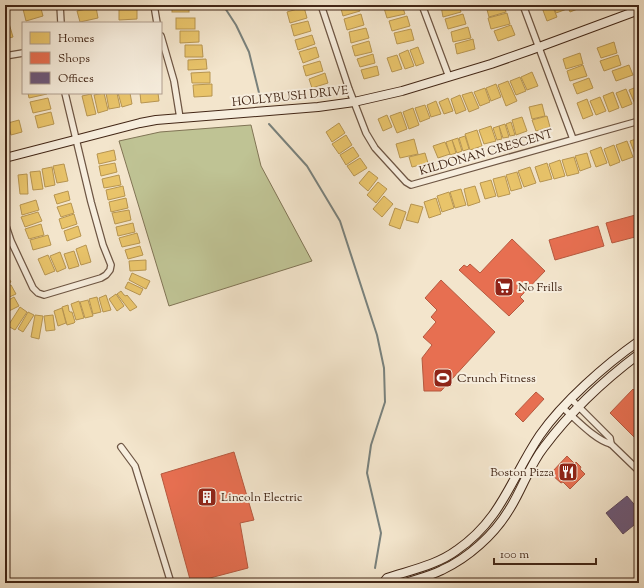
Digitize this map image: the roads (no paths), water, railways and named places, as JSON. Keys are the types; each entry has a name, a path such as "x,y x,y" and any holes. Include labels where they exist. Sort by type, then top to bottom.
{"main road":[{"name":"HOLLYBUSH DRIVE","path":"5,158 140,123 354,102 449,77 540,47 639,10"},
{"path":"383,583 387,578 443,559 458,550 475,536 497,510 531,449 549,423 571,399 605,367 639,341"},
{"path":"405,583 441,571 464,558 481,543 509,511 540,452 570,414 625,364 639,354"},
{"path":"475,536 481,543"},
{"path":"418,568 421,578"}],"street":[{"path":"60,5 61,22"},
{"path":"154,5 157,22"},
{"path":"322,5 354,102"},
{"path":"422,5 449,77"},
{"name":"KILDONAN CRESCENT","path":"354,102 370,140 402,178 411,185 573,138 523,5"},
{"path":"162,40 174,82 180,118"},
{"path":"5,56 22,53"},
{"path":"5,223 6,230 34,288 38,293 44,295 101,278 110,270 111,265 103,245 91,202 65,94"},
{"path":"573,138 639,121"},
{"path":"571,399 610,438 611,444"},
{"path":"563,408 596,435 611,444 639,471"},
{"path":"121,447 136,466 171,583"}],"waterway":[{"path":"223,5 236,25 249,52 261,101"},
{"path":"269,124 307,166 340,221 377,335 384,368 385,402 371,445 367,473 381,533 375,568"}],"place":[{"name":"No Frills","path":"504,287"},
{"name":"Crunch Fitness","path":"443,378"},
{"name":"Boston Pizza","path":"568,472"},
{"name":"Lincoln Electric","path":"207,497"}]}
